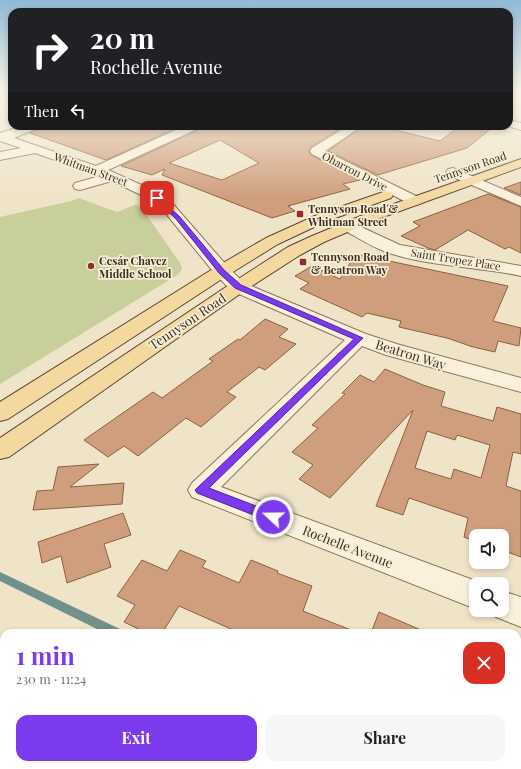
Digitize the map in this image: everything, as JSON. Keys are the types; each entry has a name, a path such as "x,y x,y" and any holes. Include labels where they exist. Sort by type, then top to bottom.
{"main road":[{"name":"Tennyson Road","path":"0,450 238,286 294,251 348,226 521,163"},
{"name":"Tennyson Road","path":"439,177 475,165"},
{"name":"Tennyson Road","path":"0,413 222,271 272,241 297,229 343,211 418,184"}],"street":[{"path":"1,137 22,130"},
{"path":"97,170 186,130"},
{"name":"Oharron Drive","path":"350,130 316,151 415,201"},
{"name":"Whitman Street","path":"1,137 97,170 144,190 168,207 222,271 238,286"},
{"path":"0,156 35,149"},
{"path":"453,172 521,202"},
{"path":"80,186 113,176"},
{"name":"Saint Tropez Place","path":"348,226 393,248 446,260 487,264 521,271"},
{"name":"Beatron Way","path":"238,286 359,338 399,352 521,385"},
{"name":"Rochelle Avenue","path":"359,338 201,490 469,592"},
{"path":"509,608 521,612"}],"green space":[{"name":"Cesár Chavez Middle School","path":"79,198 117,212 137,204 148,217 180,263 182,269 179,274 0,384 0,217"}],"building":[{"path":"37,130 172,130 106,160 30,133"},
{"path":"198,130 339,130 311,147 309,152 311,155 360,180 343,184 350,189 288,206 295,211 272,218 162,175 165,169 152,175 121,166","holes":["220,140 259,163 222,180 169,163"]},
{"path":"357,130 395,130 440,141 455,130 489,130 467,148 378,175 328,151"},
{"path":"521,182 521,195 504,188"},
{"path":"488,194 521,207 521,253 509,247 505,249 468,230 435,250 401,236 420,226 413,222"},
{"path":"356,254 508,286 493,321 521,328 519,346 498,341 495,352 473,347 447,338 399,327 401,321 367,313 362,317 300,289 309,283 295,276 312,266 340,279"},
{"path":"265,319 288,329 279,337 296,344 265,370 259,367 227,392 236,397 201,427 186,418 138,456 124,446 108,457 84,440 153,392 162,398 213,361 209,359 238,339 240,340"},
{"path":"385,369 423,385 445,392 441,406 493,421 497,407 521,414 521,454 513,452 506,486 521,491 521,557 509,553 509,529 469,529 469,539 464,537 468,518 409,498 403,515 376,506 413,410 330,498 299,479 313,465 292,452 318,428 312,425 345,394 342,393 360,375 374,382","holes":["427,431 455,440 457,435 490,445 481,478 454,469 451,479 415,468"]},
{"path":"99,464 70,487 124,483 122,504 33,510 37,491 53,490 58,467"},
{"path":"123,513 131,535 104,544 111,567 67,583 61,556 42,563 38,542"},
{"path":"180,550 206,561 202,567 239,583 251,560 278,571 277,573 312,586 303,611 348,629 231,629 179,606 165,629 139,629 124,622 135,605 117,596 142,560 167,571"},
{"path":"379,612 419,629 373,629"}],"waterway":[{"path":"0,576 108,629"}],"place":[{"name":"Tennyson Road & Whitman Street","path":"300,214"},
{"name":"Tennyson Road & Beatron Way","path":"303,262"},
{"name":"Cesár Chavez Middle School","path":"91,266"}],"route":[{"path":"157,198 168,207 222,271 238,286 359,338 201,490 273,517"}]}
